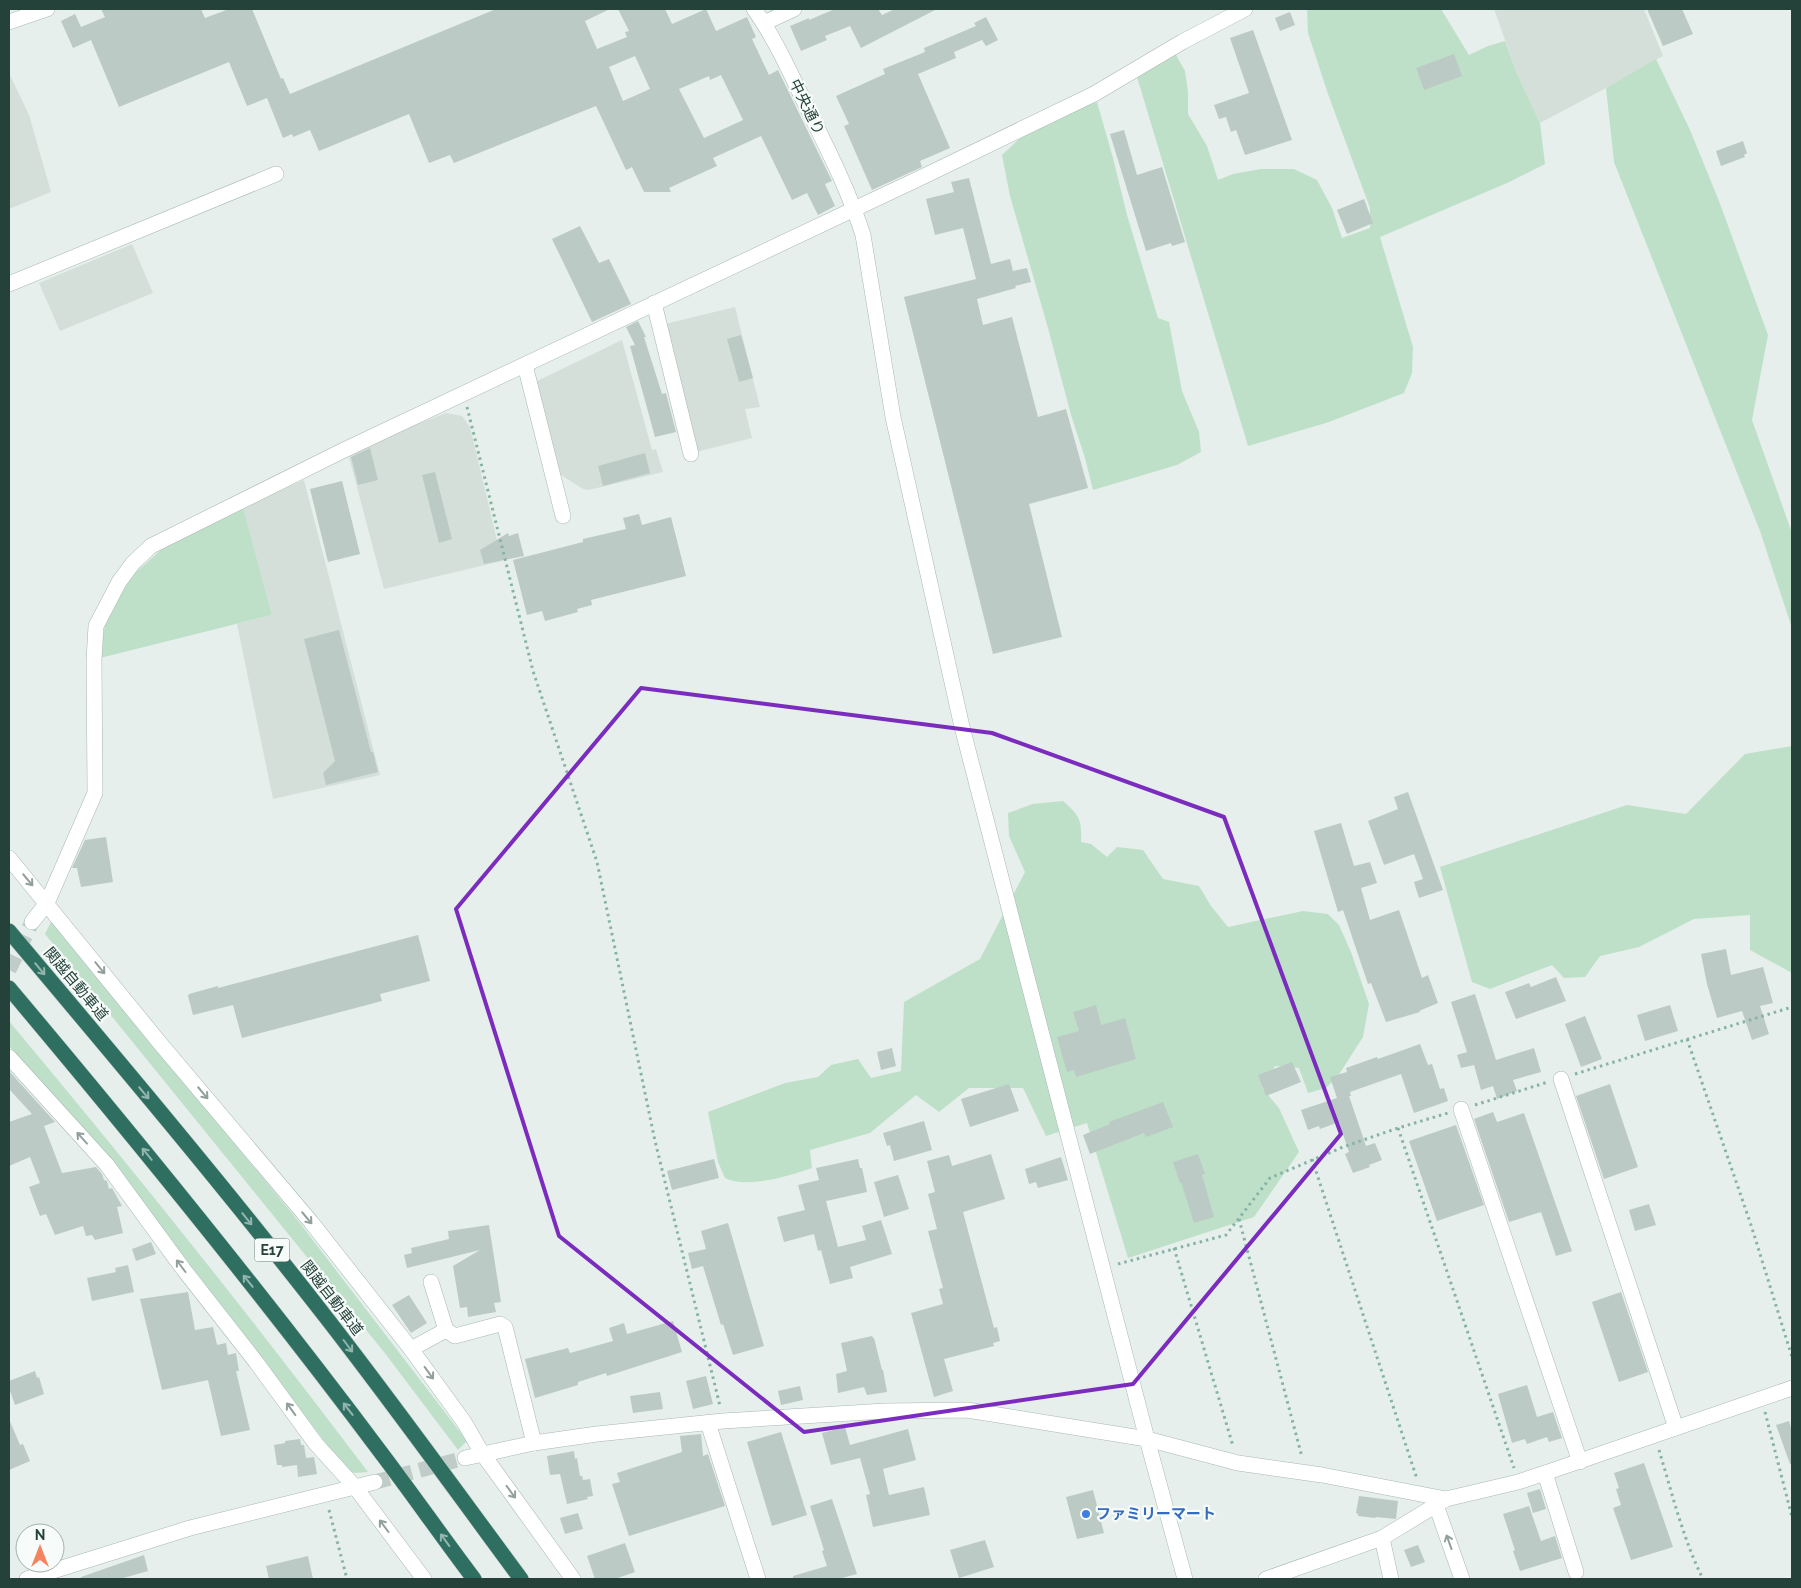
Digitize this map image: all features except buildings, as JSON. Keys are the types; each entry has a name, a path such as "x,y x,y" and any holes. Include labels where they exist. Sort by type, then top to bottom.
{"highway":[{"name":"関越自動車道","path":"9,931 156,1107 325,1315 520,1579"},
{"name":"E17","path":"9,988 126,1129 291,1336 383,1454 474,1579"}],"street":[{"path":"9,22 47,9"},
{"name":"中央通り","path":"754,9 769,30 828,150 854,208 863,235 892,417 962,727 1185,1579"},
{"path":"764,23 794,9"},
{"path":"32,922 47,903 95,793 94,660 96,626 119,582 133,563 151,546 342,451 1094,94 1182,42 1245,9"},
{"path":"9,284 276,174"},
{"path":"654,303 692,454"},
{"path":"525,365 563,516"},
{"path":"9,858 159,1042 311,1222 411,1349 464,1422 482,1453 573,1579"},
{"path":"9,1057 107,1165 316,1444 355,1487 424,1579"},
{"path":"1562,1078 1676,1428"},
{"path":"1461,1110 1580,1462"},
{"path":"431,1282 446,1330 455,1336 500,1324 505,1327 534,1443"},
{"path":"411,1349 446,1330"},
{"path":"1266,1579 1382,1538 1441,1502 1518,1482 1580,1462 1792,1388"},
{"path":"465,1458 534,1443 597,1434 716,1422 885,1411 967,1410 1147,1439 1238,1462 1422,1494 1441,1502"},
{"path":"716,1422 758,1579"},
{"path":"1545,1473 1576,1572"},
{"path":"27,1579 190,1528 375,1482"},
{"path":"1441,1502 1462,1579"},
{"path":"1382,1538 1391,1579"}],"path":[{"path":"464,394 534,671 597,862 716,1422"},
{"path":"1103,1268 1226,1235 1270,1178 1312,1159 1398,1128 1792,1007"},
{"path":"1687,1039 1751,1225 1792,1356"},
{"path":"1398,1128 1518,1482"},
{"path":"1312,1159 1422,1494"},
{"path":"1239,1218 1306,1473"},
{"path":"1174,1248 1238,1462"},
{"path":"1762,1399 1792,1516"},
{"path":"1654,1435 1694,1562 1703,1579"},
{"path":"325,1495 348,1579"}],"highlighted area":[{"path":"641,688 992,733 1224,817 1341,1134 1133,1384 804,1432 559,1236 456,909"}],"shaded area":[{"path":"1494,9 1644,9 1663,56 1540,123 1516,71"},
{"path":"9,73 29,115 51,192 9,209"},
{"path":"132,244 153,293 60,331 39,283"},
{"path":"735,307 760,407 745,409 752,438 696,452 665,324"},
{"path":"622,340 652,450 656,449 663,472 589,490 583,489 561,475 535,382"},
{"path":"446,413 462,416 470,427 502,561 384,589 349,457 384,437"},
{"path":"304,480 380,775 273,799 237,624 272,615 243,507"}],"green space":[{"path":"1307,9 1441,9 1469,55 1488,46 1505,41 1516,71 1540,123 1545,164 1507,183 1380,237 1413,347 1412,373 1404,393 1329,422 1248,446 1137,77 1175,53 1185,71 1188,92 1188,114 1207,146 1218,180 1233,174 1261,169 1294,169 1317,180 1332,208 1342,238 1370,228 1370,208 1328,94 1308,33"},
{"path":"1656,59 1690,130 1719,201 1768,335 1752,420 1792,533 1792,628 1760,531 1614,162 1606,88"},
{"path":"1097,102 1127,215 1158,318 1169,322 1182,391 1199,432 1201,452 1177,465 1093,490 1010,196 1002,155 1020,138 1073,110"},
{"path":"243,507 272,615 100,658 105,624 126,581 162,549"},
{"path":"1792,746 1792,973 1750,950 1750,915 1694,919 1639,947 1600,956 1585,977 1564,978 1552,965 1490,989 1472,982 1440,867 1627,805 1686,814 1745,754"},
{"path":"1063,801 1079,819 1081,842 1091,844 1107,857 1117,847 1143,850 1163,879 1199,886 1211,906 1228,927 1303,911 1328,914 1339,925 1351,952 1369,1004 1363,1037 1338,1076 1326,1088 1308,1093 1299,1068 1275,1066 1262,1088 1279,1108 1299,1152 1254,1217 1128,1258 1087,1123 1046,1136 1023,1088 969,1088 939,1112 916,1095 870,1133 810,1150 812,1168 780,1178 756,1182 734,1181 725,1178 718,1162 708,1112 785,1083 818,1077 831,1065 858,1059 871,1078 901,1071 904,1002 980,959 1025,872 1009,836 1008,813 1033,804"},
{"path":"53,918 77,952 299,1222 467,1441 458,1450 384,1352 45,934"},
{"path":"9,1021 191,1244 368,1472 354,1473 341,1463 109,1158 9,1046"}],"tunnel":[{"path":"9,970 32,922"},
{"path":"375,1482 465,1458"}],"place":[{"name":"ファミリーマート","path":"1086,1514"}]}
